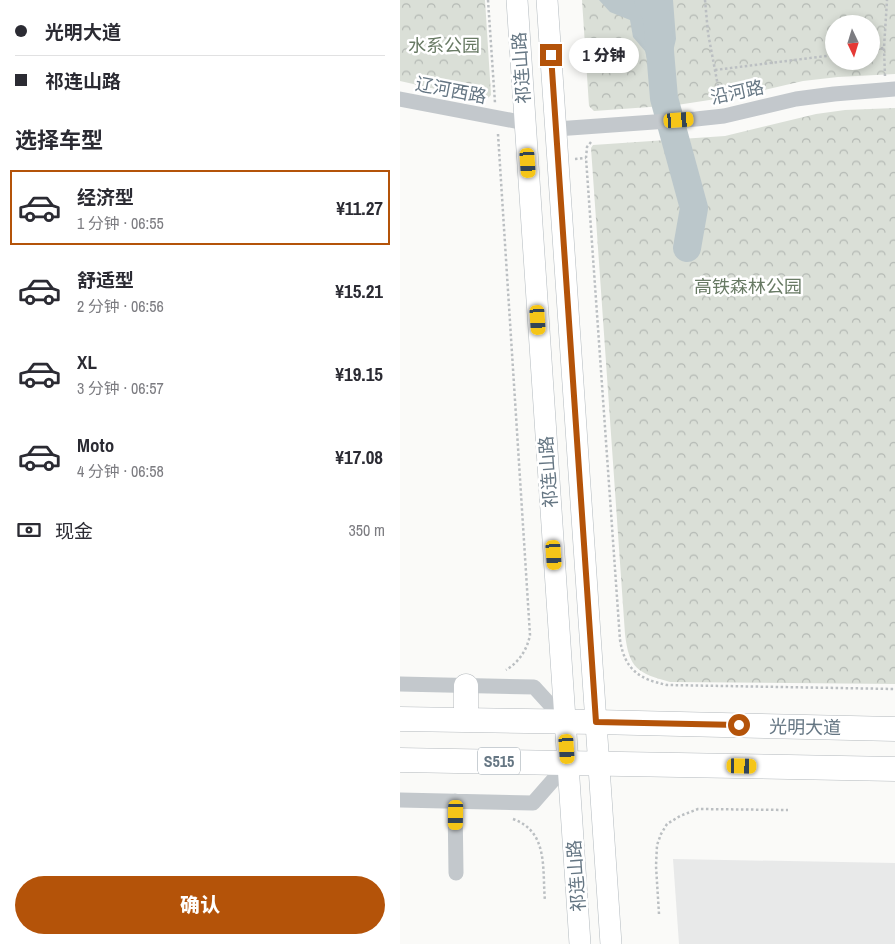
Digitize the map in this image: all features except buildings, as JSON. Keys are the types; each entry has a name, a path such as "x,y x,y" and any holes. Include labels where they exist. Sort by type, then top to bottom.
{"main road":[{"name":"祁连山路","path":"517,0 580,944"},
{"name":"祁连山路","path":"547,0 610,944"},
{"path":"466,686 466,720"},
{"name":"光明大道","path":"400,719 895,729"},
{"name":"S515","path":"400,760 895,769"}],"street":[{"name":"沿河路","path":"556,129 724,116 796,99 890,90"},
{"name":"辽河西路","path":"400,99 525,123"},
{"path":"400,684 534,687 565,721"},
{"path":"400,800 532,802 568,763"},
{"path":"455,801 456,872"}],"path":[{"path":"488,0 530,634 528,645 523,654 507,670 501,671"},
{"path":"705,0 708,33 724,116"},
{"path":"887,0 884,48 890,90"},
{"path":"880,49 884,48"},
{"path":"715,70 825,56"},
{"path":"594,140 587,147 586,158 620,640 622,652 627,662 634,672 650,682 667,686 895,689"},
{"path":"659,914 656,866 657,845 667,824 680,816 698,809 788,810"},
{"path":"508,817 523,822 532,830 540,843 545,901"}],"shaded area":[{"path":"599,0 673,0 676,39 672,56 677,105 652,107 652,78 645,51 633,37 630,20 610,12"},
{"path":"673,859 895,863 895,944 679,944"}],"green space":[{"name":"水系公园","path":"400,0 485,0 491,95 487,99 400,81"},
{"path":"582,0 895,0 895,74 803,81 742,95 677,105 594,111 589,106"},
{"name":"高铁森林公园","path":"895,108 895,684 670,682 650,676 637,668 633,662 629,655 625,634 591,148 593,145 725,136 816,114 845,110"}],"waterway":[{"path":"648,0 657,16 664,98 694,208 687,248"}],"route":[{"path":"551,55 596,722 739,725"}]}
